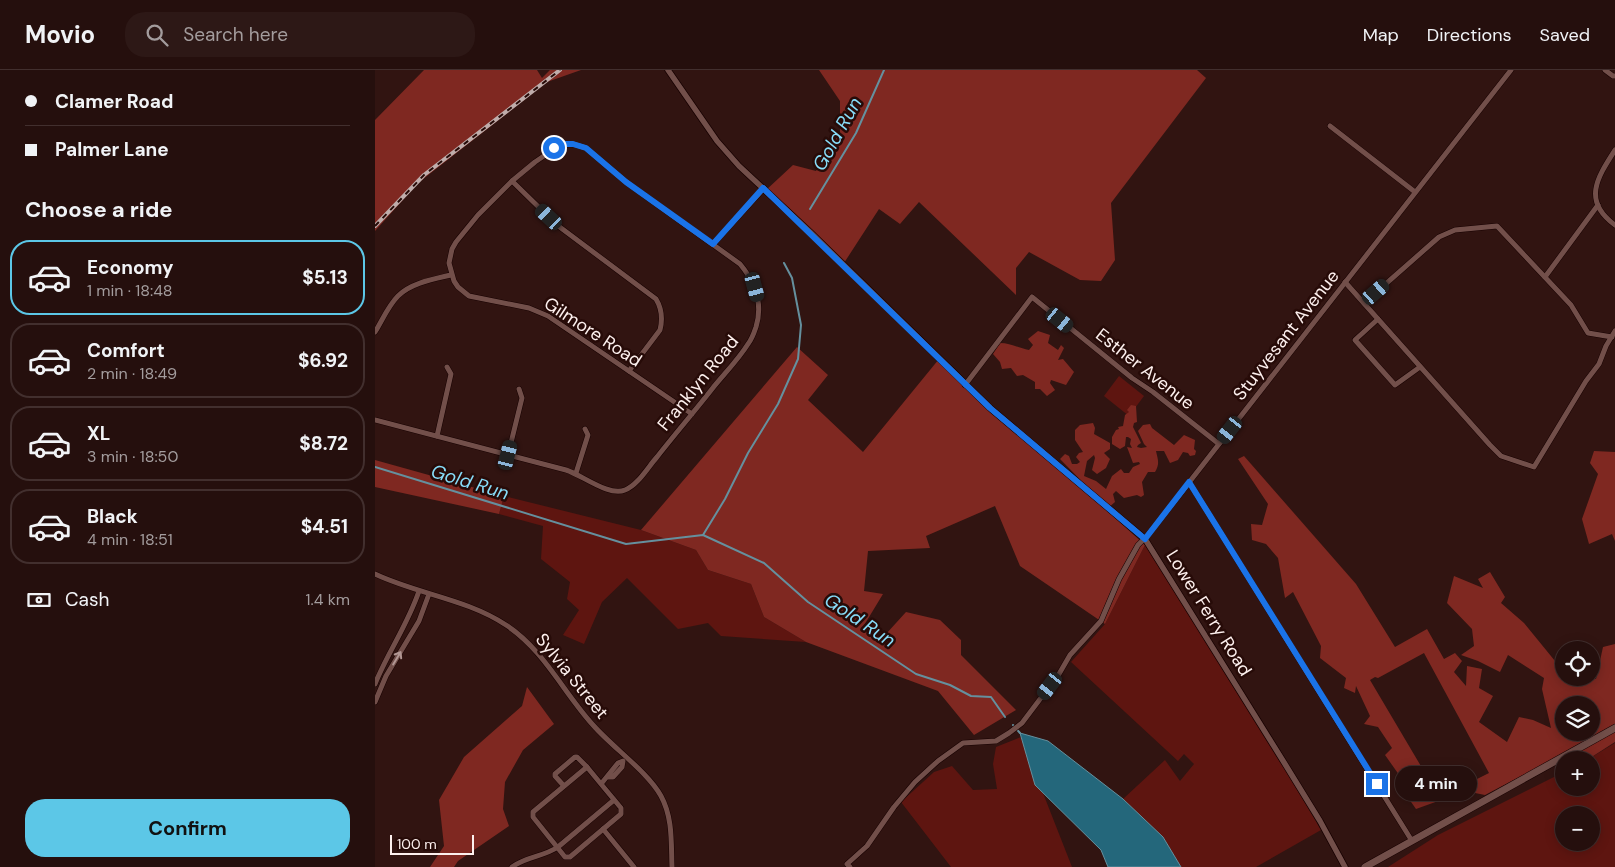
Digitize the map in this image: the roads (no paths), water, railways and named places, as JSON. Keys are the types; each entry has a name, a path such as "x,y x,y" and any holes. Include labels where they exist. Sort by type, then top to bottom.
{"main road":[{"path":"1365,867 1615,728"}],"street":[{"name":"Lower Ferry Road","path":"669,70 717,141 739,166 810,232 965,385 1145,539 1320,821 1345,867"},
{"name":"Stuyvesant Avenue","path":"850,867 847,864 867,846 894,807 915,782 939,761 963,743 995,741 1022,724 1059,674 1070,655 1101,621 1119,579 1138,545 1145,539 1511,70"},
{"path":"1605,70 1615,76"},
{"path":"1330,126 1415,192"},
{"name":"Franklyn Road","path":"451,275 450,256 456,242 478,215 512,181 554,148 566,144 580,145 591,152 626,182 735,259 747,271 755,287 758,316 755,331 748,345 641,476 627,490 617,492 605,489 576,473"},
{"path":"1615,150 1600,174 1595,194 1598,206 1605,218 1615,225"},
{"path":"512,181 557,225 656,299 661,312 662,324 660,330 629,371"},
{"path":"713,244 763,188"},
{"path":"1545,277 1598,206"},
{"path":"1345,282 1490,446 1501,456 1534,467 1586,381 1599,364 1613,334 1588,333 1571,305 1497,226 1455,230 1439,237 1364,303"},
{"path":"375,332 392,303 402,292 415,285 451,275"},
{"name":"Gilmore Road","path":"451,275 458,287 469,296 529,308 549,316 692,414"},
{"name":"Esther Avenue","path":"965,385 1032,297 1132,378 1153,392 1219,444"},
{"path":"1378,319 1355,340 1395,385 1420,367"},
{"path":"437,436 451,374 447,367"},
{"path":"508,455 522,398 519,389"},
{"path":"375,420 576,473 588,435 585,429"},
{"path":"1189,482 1412,841"},
{"name":"Sylvia Street","path":"375,574 477,610 517,633 542,658 593,725 624,760 650,780 661,795 666,805 670,823 672,867"},
{"path":"375,684 393,645 403,629 419,591"},
{"path":"375,702 386,676 419,621 429,594"},
{"path":"564,786 555,774 577,757 587,767 621,808 621,814 570,857 565,857 532,814 587,767"},
{"path":"601,784 608,777 613,777 622,767 624,760"},
{"path":"512,867 523,859 558,848 614,800"},
{"path":"603,829 635,867"}],"water":[{"path":"1020,733 1048,741 1123,799 1163,837 1181,867 1108,867 1101,850 1035,785"}],"waterway":[{"name":"Gold Run","path":"810,209 856,133 884,70"},
{"name":"Gold Run","path":"703,535 725,499 748,453 778,404 798,359 801,325 792,278 784,263"},
{"name":"Gold Run","path":"375,467 626,544 703,535 764,563 808,602 916,674 950,685 971,696 991,697 1005,717"},
{"name":"Gold Run","path":"1013,725 1020,733"}],"railway":[{"path":"375,226 424,175 560,70"}]}
